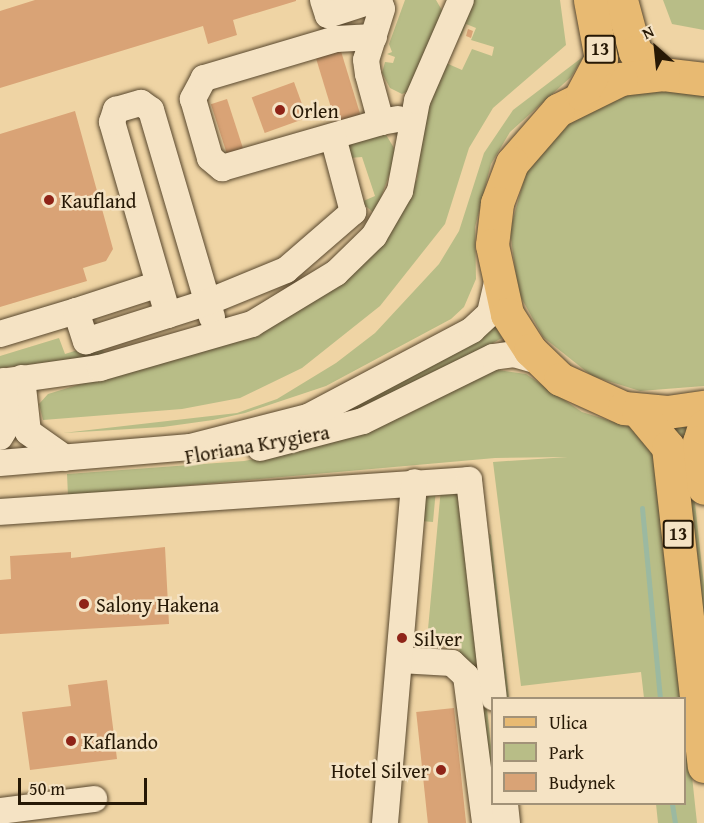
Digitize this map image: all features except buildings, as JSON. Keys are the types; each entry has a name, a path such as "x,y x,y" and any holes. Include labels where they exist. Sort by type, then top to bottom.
{"main road":[{"name":"13","path":"590,0 601,59 582,94 537,129 506,176 493,231 497,283 514,327 539,361 584,394 638,411 704,407"},
{"name":"13","path":"621,0 635,52 663,74"},
{"path":"582,94 621,79 663,74 704,79"},
{"name":"13","path":"638,411 668,447 704,766"},
{"path":"704,426 699,442 704,488"}],"street":[{"path":"326,7 374,0"},
{"path":"379,0 382,9 366,60 381,122"},
{"path":"9,380 100,368 217,334 280,311 359,253 400,191 413,116 461,0"},
{"path":"374,37 336,39 204,78 193,90 210,158 222,168 381,122 413,116"},
{"path":"168,315 112,122 116,110 141,103 151,110 217,334"},
{"path":"76,311 86,342 208,302 286,270 353,212 333,137"},
{"name":"Floriana Krygiera","path":"0,463 238,439 329,408 479,325 493,306 497,283"},
{"path":"0,334 159,284"},
{"name":"Floriana Krygiera","path":"65,458 130,463 310,438 383,413 493,357 514,354 539,361"},
{"path":"9,380 28,432 65,458"},
{"path":"0,437 6,427 9,380"},
{"path":"0,512 469,480 494,697"},
{"path":"385,823 414,482"},
{"path":"400,660 452,663 466,676 485,823"},
{"path":"0,812 94,799"},
{"path":"505,805 507,823"}],"green space":[{"path":"405,0 436,0 443,12 411,90 402,94 390,88 382,73 385,62 393,63 395,57 387,54 392,52 389,44"},
{"path":"473,0 560,0 566,45 493,108 469,148 445,224 380,306 302,368 240,398 182,409 43,420 39,404 48,394 271,326 324,294 379,248 417,179 426,107 446,63 462,70 472,49 492,56 494,47 471,40 476,28 466,24 461,37 458,33"},
{"path":"663,0 704,0 704,30 672,24"},
{"path":"584,56 571,77 510,132 491,164 475,227 476,279 464,307 451,319 326,386 245,413 163,427 63,433 237,413 277,399 336,363 375,333 439,264 459,231 484,153 513,110"},
{"path":"676,90 704,95 704,386 640,391 592,376 543,337 518,292 510,230 527,169 568,121 637,91"},
{"path":"385,133 397,153 375,214 361,202 375,196 362,157 349,158 347,145"},
{"path":"496,327 502,338 445,369 365,409 312,422"},
{"path":"59,338 65,354 100,343 105,355 0,368 0,356"},
{"path":"491,369 526,374 582,412 630,427 652,449 683,697 644,697 641,672 521,686 493,462 568,457 495,458 68,496 67,474 244,461 320,446 406,415"},
{"path":"693,424 693,485 704,585 704,673 673,426"},
{"path":"454,487 462,494 466,516 491,746 491,805 498,805 500,823 491,823 474,673 459,656 460,643 427,640 441,488"},
{"path":"436,489 433,522 421,521 424,500"},
{"path":"489,533 509,697 502,697"},
{"path":"686,720 697,823 658,823 656,805 686,805"}],"waterway":[{"path":"642,508 660,697"},
{"path":"672,805 675,823"}],"place":[{"name":"Orlen","path":"280,110"},
{"name":"Kaufland","path":"49,200"},
{"name":"Salony Hakena","path":"84,604"},
{"name":"Silver","path":"402,638"},
{"name":"Kaflando","path":"71,741"},
{"name":"Hotel Silver","path":"441,770"}]}
